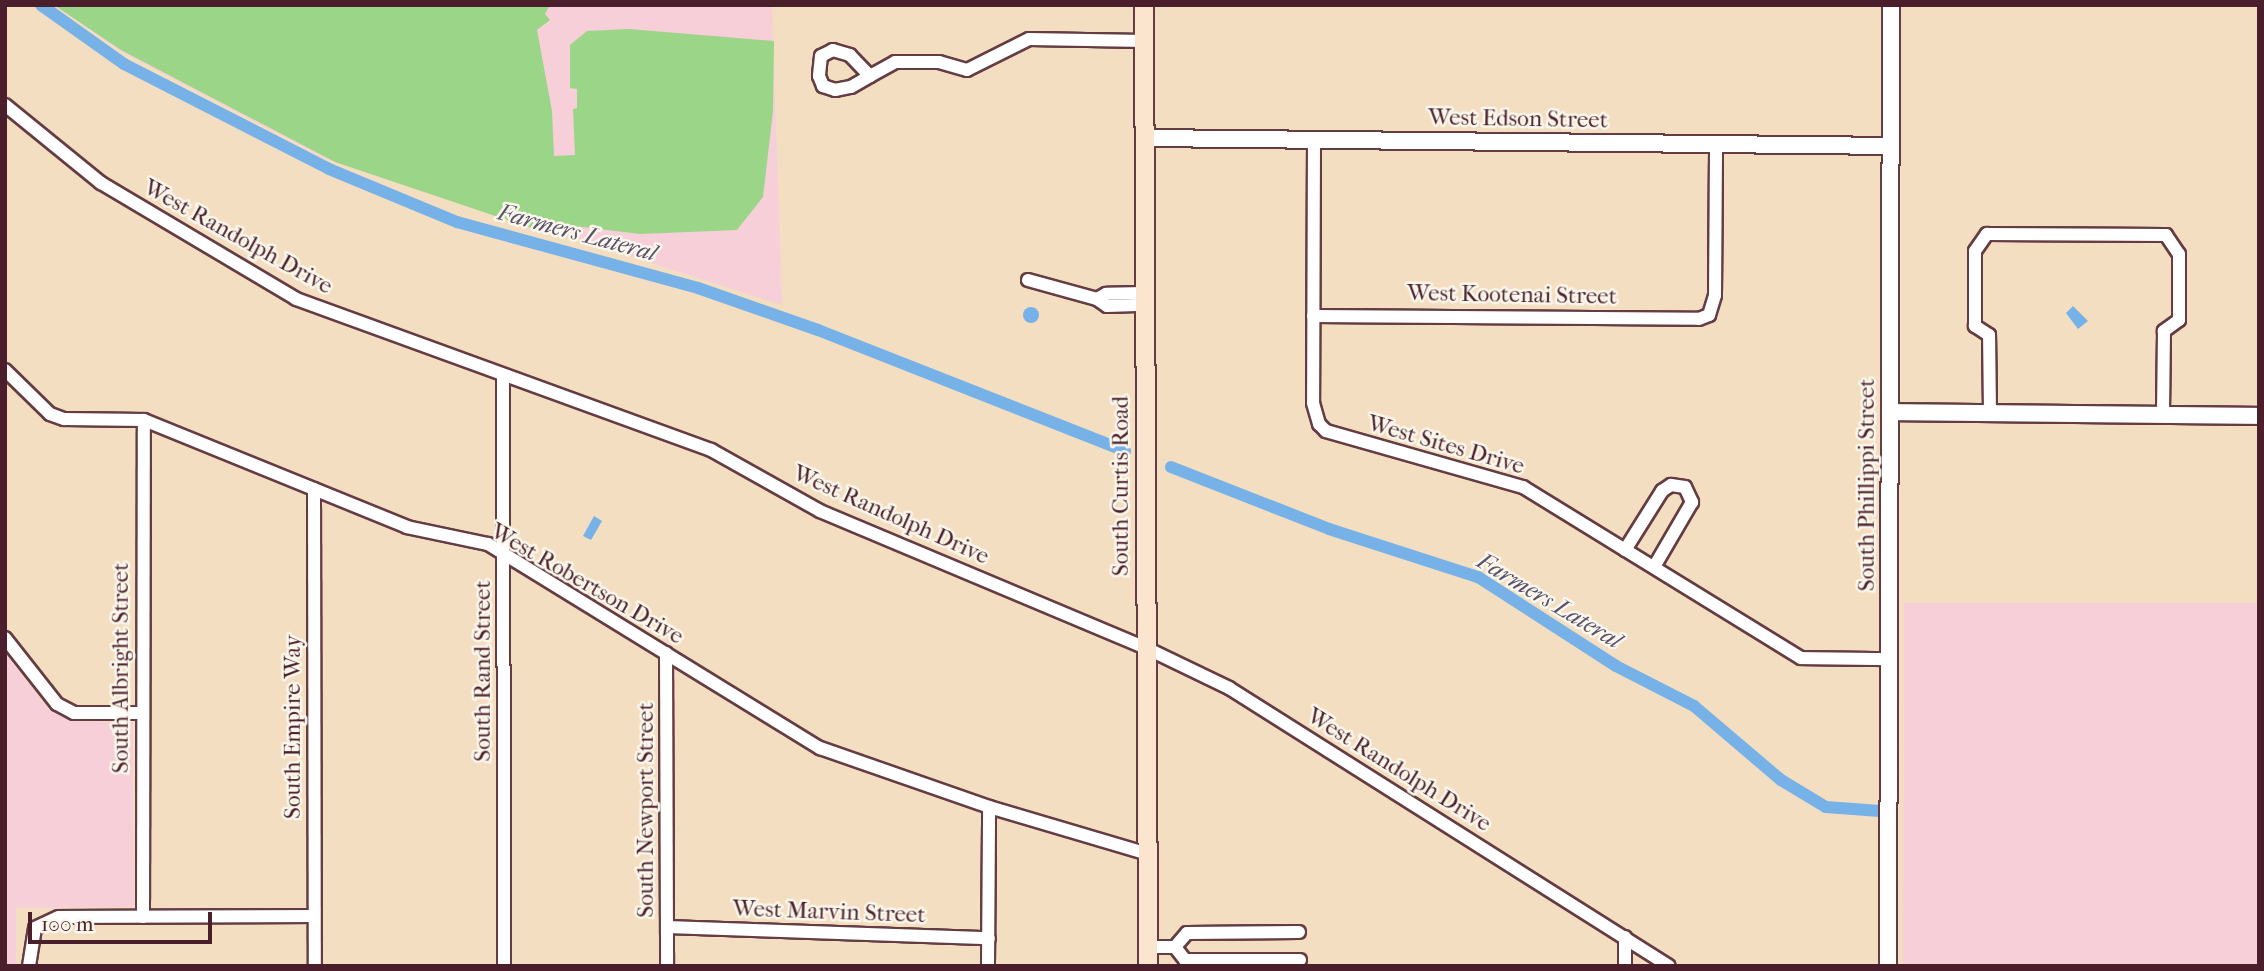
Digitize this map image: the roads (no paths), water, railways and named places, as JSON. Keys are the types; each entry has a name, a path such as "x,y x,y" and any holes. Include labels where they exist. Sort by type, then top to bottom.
{"main road":[{"name":"South Curtis Road","path":"1144,5 1149,966"}],"street":[{"name":"South Phillippi Street","path":"1888,966 1891,5"},
{"path":"870,76 895,62 939,62 967,70 1029,39 1144,41"},
{"name":"West Randolph Drive","path":"5,105 101,183 296,299 710,450 820,511 1146,648 1228,688 1670,966"},
{"name":"West Edson Street","path":"1145,138 1891,146"},
{"name":"West Sites Drive","path":"1314,139 1313,403 1319,424 1326,431 1518,485 1801,658 1889,659"},
{"name":"West Kootenai Street","path":"1313,316 1690,320 1709,315 1715,295 1716,144"},
{"path":"1990,413 1989,335 1975,326 1975,251 1987,234 2165,235 2179,254 2179,320 2164,331 2163,415"},
{"path":"1028,281 1097,299 1107,306 1145,299"},
{"name":"West Robertson Drive","path":"5,370 50,414 64,419 144,420 407,527 488,544 820,748 989,807 1148,854"},
{"name":"South Rand Street","path":"503,375 504,966"},
{"path":"1890,412 2259,416"},
{"name":"South Albright Street","path":"143,917 144,420"},
{"path":"1625,550 1662,491 1671,485 1685,487 1692,502 1654,567"},
{"name":"South Empire Way","path":"314,489 314,966"},
{"path":"5,638 57,704 74,713 142,713"},
{"name":"South Newport Street","path":"666,653 667,966"},
{"path":"988,966 989,807"},
{"path":"29,966 36,928 59,917 314,916"},
{"name":"West Marvin Street","path":"667,927 989,938"},
{"path":"1148,947 1175,947 1187,933 1299,932"},
{"path":"1625,937 1625,966"},
{"path":"1175,947 1185,960 1300,960"}],"water":[{"path":"2073,306 2088,321 2078,329 2066,313"},
{"path":"1028,307 1034,307 1039,315 1037,321 1028,323 1023,318 1023,312"},
{"path":"594,516 602,521 591,540 583,536"}],"waterway":[{"name":"Farmers Lateral","path":"41,5 124,64 329,169 457,222 698,288 818,330 1125,451"},
{"name":"Farmers Lateral","path":"1171,467 1329,529 1478,577 1616,666 1694,706 1781,780 1826,807 1880,811"}]}
